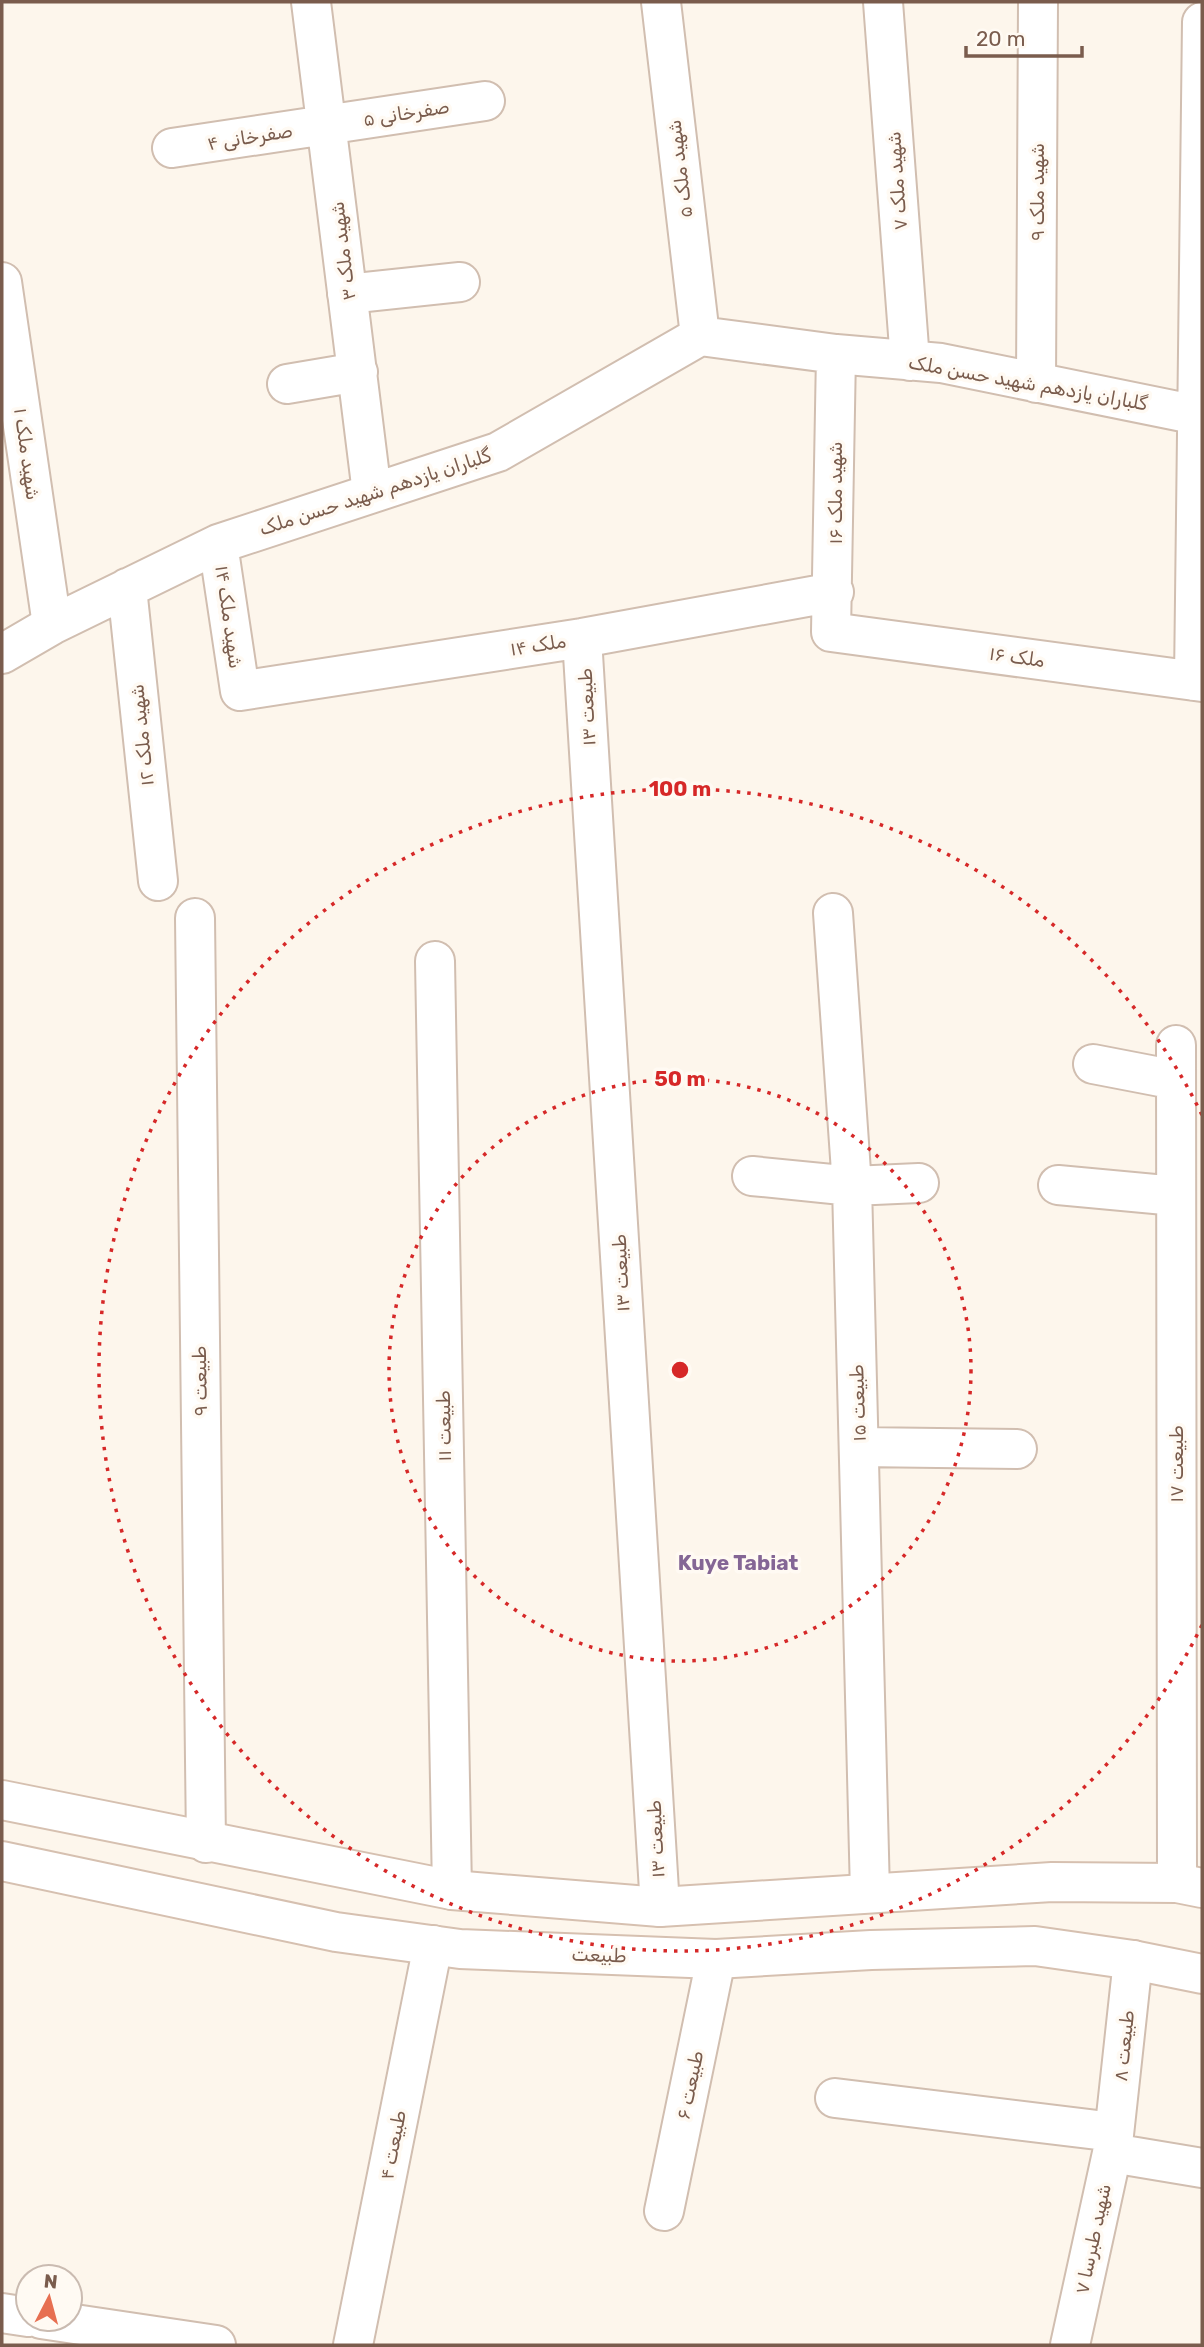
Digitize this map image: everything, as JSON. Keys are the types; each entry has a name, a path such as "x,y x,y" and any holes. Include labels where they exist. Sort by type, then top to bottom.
{"street":[{"name":"شهید ملک ۵","path":"660,2 700,336"},
{"name":"شهید ملک ۷","path":"883,2 910,361"},
{"name":"شهید ملک ۹","path":"1036,383 1038,2"},
{"name":"۳ شهید ملک","path":"312,5 372,493"},
{"path":"1198,681 1202,22"},
{"name":"صفرخانی ۵","path":"328,125 485,101"},
{"name":"صفرخانی ۴","path":"172,148 328,125"},
{"name":"۱ شهید ملک","path":"2,282 52,625"},
{"path":"348,294 460,282"},
{"name":"گلباران یازدهم شهید حسن ملک","path":"2,654 52,625 218,544 498,452 700,336 836,354 941,363 1199,415"},
{"name":"شهید ملک ۱۶","path":"831,632 834,592 836,354"},
{"path":"287,384 358,372"},
{"name":"۱۴ شهید ملک","path":"218,544 240,691"},
{"name":"۱۲ شهید ملک","path":"127,588 158,881"},
{"name":"ملک ۱۴","path":"240,691 582,638 834,592"},
{"name":"ملک ۱۶","path":"831,632 1198,681"},
{"name":"طبیعت ۱۳","path":"582,638 660,1907"},
{"name":"طبیعت ۱۵","path":"833,913 852,1186 870,1893"},
{"name":"طبیعت ۹","path":"195,918 206,1843"},
{"name":"طبیعت ۱۱","path":"435,961 452,1890"},
{"name":"طبیعت ۱۷","path":"1093,1065 1176,1062 1175,1196 1190,1885"},
{"path":"752,1177 852,1186 919,1183"},
{"path":"1058,1185 1175,1196"},
{"path":"859,1447 1017,1450"},
{"path":"2,1800 206,1843 452,1890 660,1907 1052,1882 1190,1885"},
{"name":"طبیعت","path":"2,1861 337,1932 460,1949 716,1959 871,1950 1035,1946 1133,1960 1202,1974"},
{"name":"۴ طبیعت","path":"353,2345 433,1945"},
{"name":"۶ طبیعت","path":"664,2211 716,1959"},
{"name":"۸ طبیعت","path":"1113,2142 1133,1960"},
{"path":"835,2098 1113,2142 1202,2168"},
{"name":"۷ شهید طبرسا","path":"1070,2345 1113,2142"},
{"path":"84,2325 216,2345"}],"district":[{"name":"Kuye Tabiat","path":"738,1562"}]}
